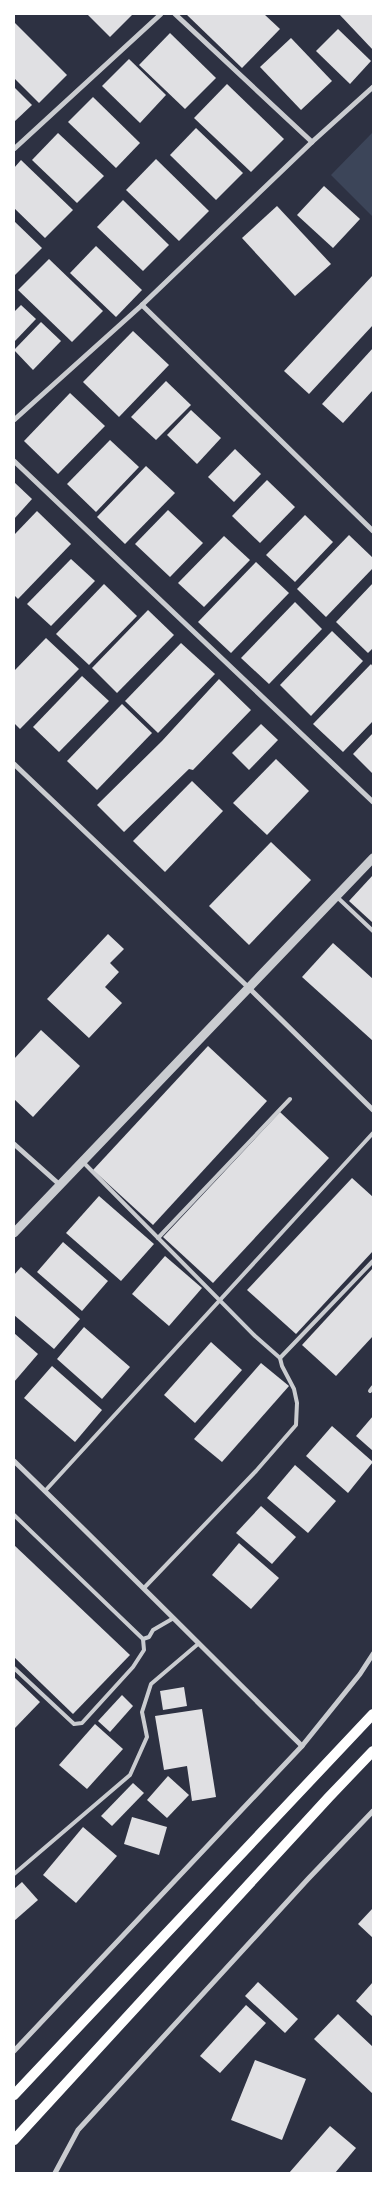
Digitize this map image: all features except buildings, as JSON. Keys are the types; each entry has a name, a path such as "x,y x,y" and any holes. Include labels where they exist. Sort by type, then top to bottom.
{"main road":[{"path":"14,2095 373,1714"},
{"path":"14,2140 329,1796 373,1751"}],"street":[{"path":"14,149 161,14"},
{"path":"175,14 312,142"},
{"path":"14,420 142,304 312,142 373,87"},
{"path":"142,304 373,531"},
{"path":"14,462 373,802"},
{"path":"14,764 373,1108"},
{"path":"14,1234 373,858"},
{"path":"14,1144 60,1185"},
{"path":"14,1461 302,1746"},
{"path":"14,2051 302,1746 360,1674 373,1654"},
{"path":"55,2173 78,2130 308,1879 373,1811"}],"lane":[{"path":"336,896 373,931"},
{"path":"158,1238 290,1099"},
{"path":"45,1491 373,1133"},
{"path":"82,1161 255,1336 280,1358 294,1389 297,1403 296,1425 256,1471 144,1588"},
{"path":"280,1358 373,1261"},
{"path":"14,1515 144,1639 144,1650 133,1667 82,1723 74,1724 14,1668"},
{"path":"144,1639 149,1637 153,1630 172,1619"},
{"path":"14,1874 130,1775 147,1737 142,1712 151,1684 198,1644"}],"shaded area":[{"path":"373,132 373,217 331,175"}]}
